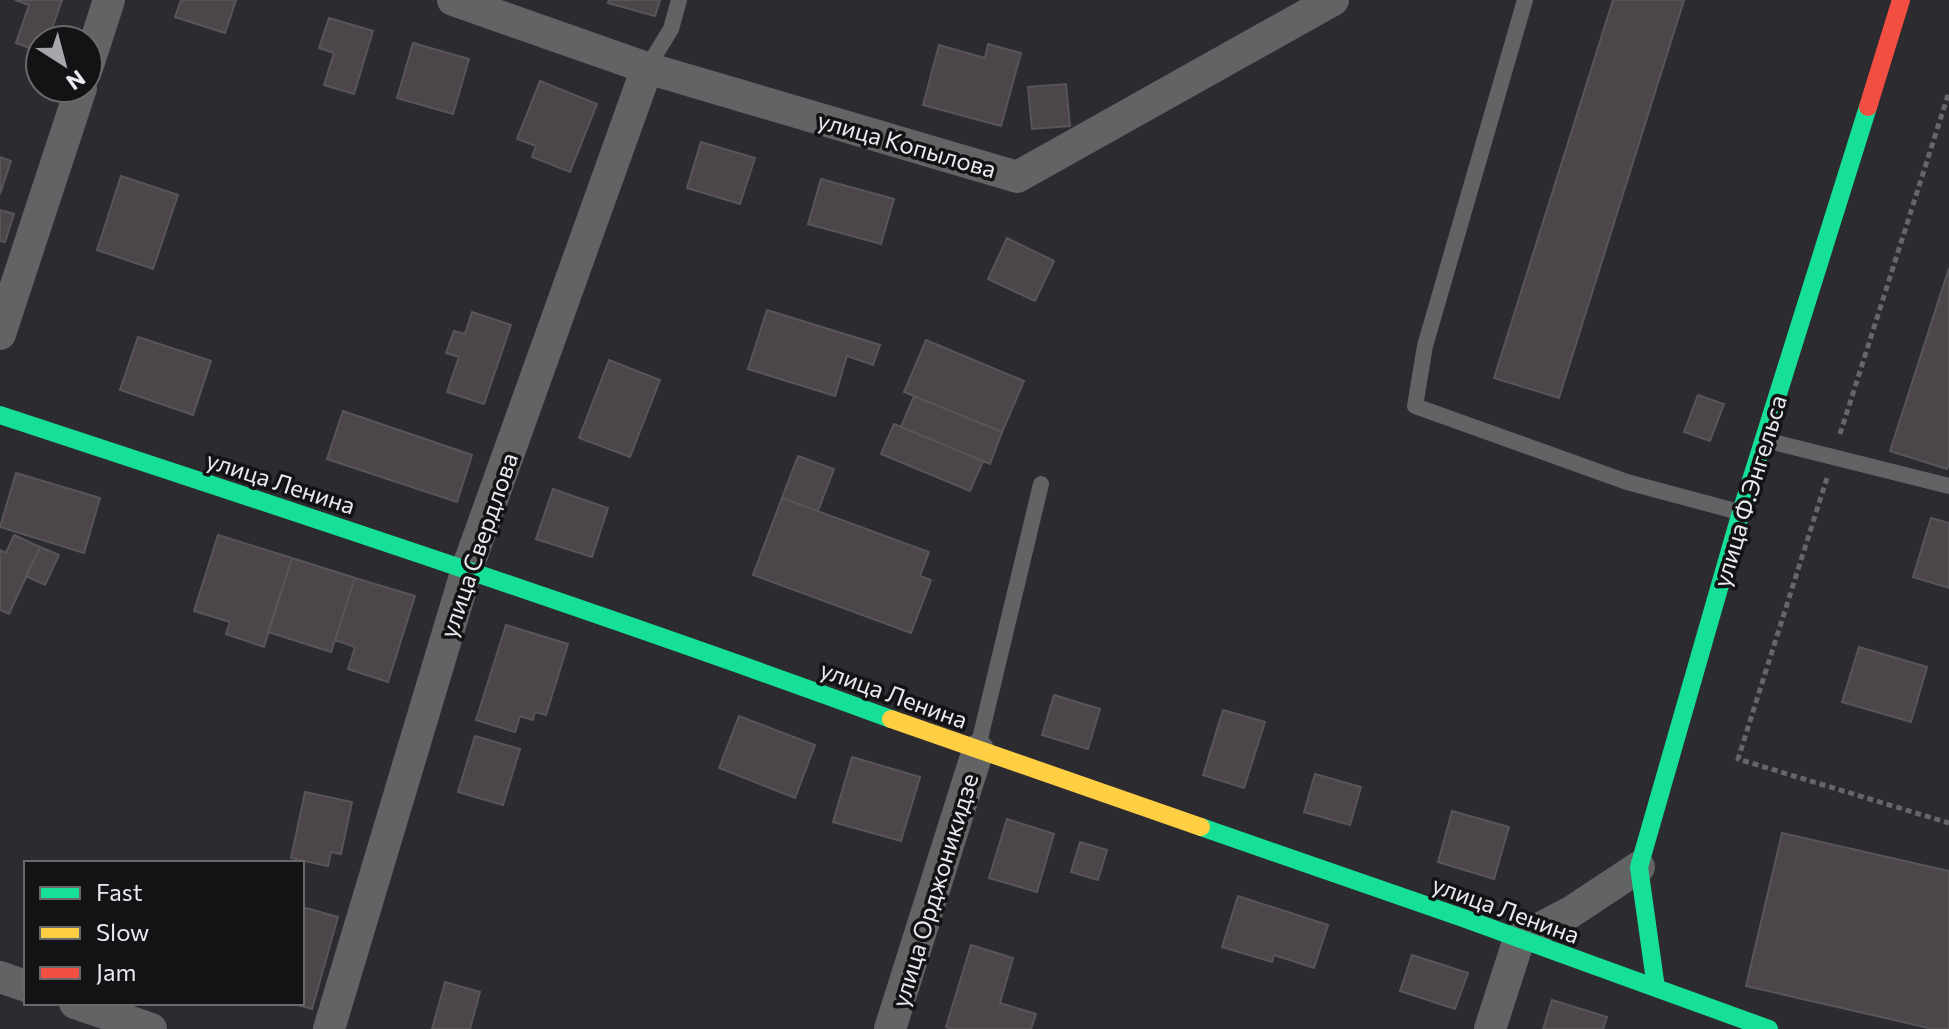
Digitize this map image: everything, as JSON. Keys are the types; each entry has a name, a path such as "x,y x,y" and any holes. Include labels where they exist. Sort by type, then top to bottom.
{"street":[{"path":"101,24 109,0"},
{"name":"улица Копылова","path":"453,0 647,68 1017,177 1333,0"},
{"name":"улица Ф.Энгельса","path":"1656,988 1639,867 1741,512 1901,0"},
{"name":"улица Свердлова","path":"329,1029 467,569 647,68"},
{"path":"0,334 76,104"},
{"name":"улица Ленина","path":"0,415 708,652 1769,1029"},
{"name":"улица Орджоникидзе","path":"890,1029 978,750"},
{"path":"1490,1029 1519,939 1571,912 1639,867"},
{"path":"0,977 24,985"},
{"path":"81,1005 151,1029"}],"lane":[{"path":"647,68 671,29 679,0"},
{"path":"1525,0 1425,346 1415,406 1627,482 1741,512"},
{"path":"1764,440 1949,486"},
{"path":"978,750 1041,484"}],"path":[{"path":"1949,92 1738,759 1949,823"}],"building":[{"path":"15,0 62,0 54,24 24,24 24,46 16,43 29,5"},
{"path":"181,0 236,0 225,33 175,17"},
{"path":"609,0 660,0 655,16 608,3"},
{"path":"1613,0 1684,0 1559,398 1494,378"},
{"path":"329,18 373,31 354,94 324,85 334,53 319,48"},
{"path":"413,43 469,59 453,114 397,98"},
{"path":"988,44 1021,53 1001,126 923,105 939,45 985,58"},
{"path":"540,81 597,104 570,172 532,157 536,146 517,139"},
{"path":"1066,84 1070,126 1032,129 1028,87"},
{"path":"701,142 755,158 740,204 687,188"},
{"path":"0,157 11,161 0,194"},
{"path":"121,176 178,195 153,269 97,250"},
{"path":"821,179 894,199 881,244 808,224"},
{"path":"0,210 14,214 5,242 0,241"},
{"path":"1007,238 1054,261 1035,301 988,279"},
{"path":"1949,268 1949,464 1947,469 1890,451"},
{"path":"767,310 880,345 873,365 847,356 835,396 748,369"},
{"path":"472,312 511,325 484,404 447,392 459,357 446,353 454,331 465,334"},
{"path":"138,337 211,361 193,415 120,390"},
{"path":"926,340 1024,381 1002,432 904,392"},
{"path":"609,360 660,380 630,457 579,438"},
{"path":"1698,395 1724,404 1710,441 1684,432"},
{"path":"914,396 1002,432 990,464 901,427"},
{"path":"343,411 472,455 457,502 327,459"},
{"path":"894,424 983,461 970,491 881,454"},
{"path":"798,456 834,469 818,511 782,498"},
{"path":"16,473 100,498 84,553 0,527"},
{"path":"553,489 608,508 592,557 536,539"},
{"path":"782,498 929,552 920,576 931,580 911,633 753,575"},
{"path":"1931,518 1949,523 1949,588 1913,577"},
{"path":"14,535 40,547 9,614 0,610 0,550 6,553"},
{"path":"218,535 292,558 264,647 226,634 230,622 194,611"},
{"path":"40,547 59,555 45,585 26,576"},
{"path":"292,558 355,578 331,652 268,632"},
{"path":"355,578 415,596 388,682 348,669 355,647 335,640"},
{"path":"506,625 568,644 546,715 535,712 533,720 520,716 515,732 476,720"},
{"path":"1859,647 1927,667 1911,722 1842,702"},
{"path":"1054,695 1100,709 1088,749 1042,735"},
{"path":"1223,710 1265,722 1244,788 1203,775"},
{"path":"739,716 815,745 795,798 719,768"},
{"path":"475,736 520,749 503,805 458,792"},
{"path":"852,757 920,777 901,841 833,822"},
{"path":"1315,774 1361,787 1350,825 1304,812"},
{"path":"305,792 352,802 341,854 331,852 328,866 291,858"},
{"path":"1452,811 1509,827 1494,879 1438,862"},
{"path":"1007,819 1054,834 1037,892 989,878"},
{"path":"1782,833 1949,871 1949,1029 1933,1029 1746,986"},
{"path":"1080,842 1107,850 1098,880 1071,872"},
{"path":"1238,896 1328,925 1314,968 1274,955 1272,962 1222,947"},
{"path":"304,908 338,917 312,1009 297,1005 304,1005"},
{"path":"971,945 1013,958 1000,1003 1036,1014 1031,1029 946,1027"},
{"path":"1412,955 1468,973 1455,1009 1400,991"},
{"path":"445,982 480,992 470,1029 432,1029"},
{"path":"1552,1000 1607,1017 1603,1029 1543,1029"}],"traffic: fast":[{"path":"1656,988 1639,867 1741,512 1868,107"},
{"path":"0,415 558,601 891,719"},
{"path":"1201,827 1769,1029"}],"traffic: slow":[{"path":"891,719 1201,827"}],"traffic: jam":[{"path":"1868,107 1901,0"}]}
